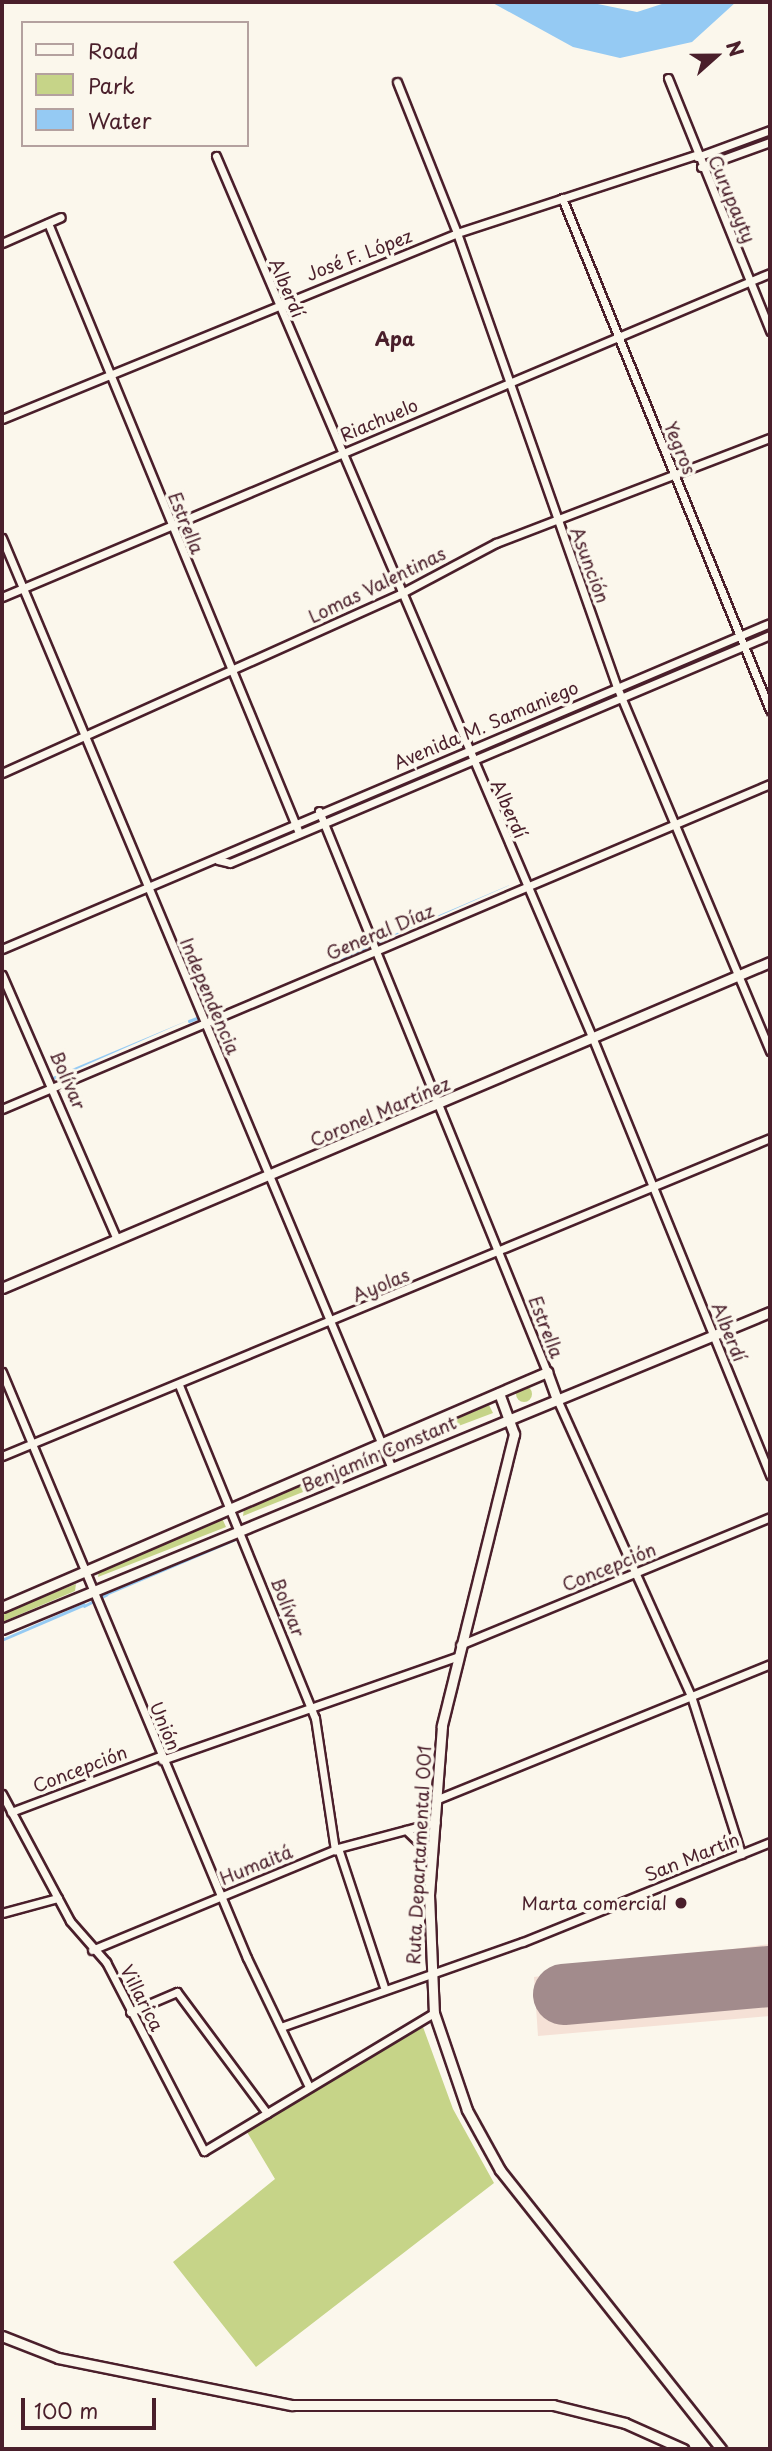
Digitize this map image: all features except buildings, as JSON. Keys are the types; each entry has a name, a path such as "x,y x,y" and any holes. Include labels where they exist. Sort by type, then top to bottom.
{"street":[{"name":"Curupayty","path":"668,79 701,167 770,331"},
{"name":"Asunción","path":"397,82 457,233 506,382 617,687 770,1051"},
{"name":"José F. López","path":"2,419 276,304 457,233 770,130"},
{"path":"701,167 770,142"},
{"name":"Alberdí","path":"216,156 276,304 466,750 593,1039 770,1475"},
{"name":"Yegros","path":"562,198 770,710"},
{"path":"2,243 61,217"},
{"name":"Estrella","path":"48,223 169,525 299,833"},
{"name":"Riachuelo","path":"2,597 506,382 770,273"},
{"name":"Lomas Valentinas","path":"2,773 400,594 556,519 770,438"},
{"name":"Independencia","path":"2,538 391,1466"},
{"name":"Avenida M. Samaniego","path":"2,950 218,860 225,851 770,623"},
{"name":"Avenida M. Samaniego","path":"218,860 230,863 770,635"},
{"name":"General Díaz","path":"2,1109 52,1081 770,784"},
{"name":"Estrella","path":"319,811 440,1103 556,1397 691,1696 741,1854"},
{"name":"Coronel Martínez","path":"2,1288 770,962"},
{"name":"Bolívar","path":"2,975 52,1081 117,1239"},
{"name":"Ayolas","path":"2,1457 501,1254 770,1139"},
{"name":"Benjamín Constant","path":"2,1629 94,1597 240,1529 508,1416 770,1312"},
{"name":"Unión","path":"2,1372 220,1896 309,2087"},
{"name":"Benjamín Constant","path":"2,1607 547,1372"},
{"name":"Bolívar","path":"179,1385 310,1706 337,1849 384,1987"},
{"name":"Ruta Departamental 001","path":"499,1393 514,1434 456,1657 442,1726 432,1856 428,1975 434,2013 467,2110 500,2170 721,2449"},
{"name":"Concepción","path":"459,1646 770,1517"},
{"name":"Concepción","path":"11,1812 456,1657"},
{"path":"438,1798 770,1664"},
{"name":"Villarica","path":"2,1794 58,1898 92,1950 106,1962 204,2151 267,2113"},
{"name":"Humaitá","path":"92,1950 337,1849 436,1822"},
{"path":"405,1830 422,1839 432,1856"},
{"name":"San Martín","path":"281,2027 384,1987 428,1975 770,1842"},
{"path":"2,1913 58,1898"},
{"path":"131,2012 177,1992 267,2113 434,2013"},
{"path":"2,2336 58,2358 292,2405 553,2405 625,2423 683,2449"},
{"path":"712,2438 714,2449"}],"shaded area":[{"path":"770,1944 770,2016 538,2036 534,1977"}],"green space":[{"path":"770,134 770,138 707,159 708,157"},
{"path":"732,643 733,647 630,687 631,685"},
{"path":"608,696 608,700 481,750 482,748"},
{"path":"458,759 458,762 334,812"},
{"path":"521,1386 527,1386 532,1394 530,1400 521,1402 516,1397 516,1391"},
{"path":"489,1405 493,1413 395,1450 396,1445"},
{"path":"373,1454 376,1463 243,1516 244,1509"},
{"path":"222,1518 226,1527 98,1577 99,1571"},
{"path":"76,1584 75,1591 2,1622 2,1613"},
{"path":"423,2027 453,2109 494,2183 256,2367 173,2262 275,2179 247,2132"}],"water":[{"path":"491,2 588,2 637,12 668,2 736,2 692,42 620,58 573,47"},
{"path":"512,884 384,940 383,939"},
{"path":"361,949 362,951 212,1027"},
{"path":"191,1019 61,1076 60,1074"},
{"path":"236,1539 104,1597 103,1595"},
{"path":"85,1603 86,1606 2,1642 2,1639"}],"waterway":[{"path":"361,950 386,938"},
{"path":"189,1021 202,1016"},
{"path":"50,1079 64,1074"},
{"path":"84,1606 106,1595"}],"runway":[{"path":"563,1994 770,1976"}],"place":[{"name":"Marta comercial","path":"681,1903"}],"district":[{"name":"Apa","path":"395,339"}]}
